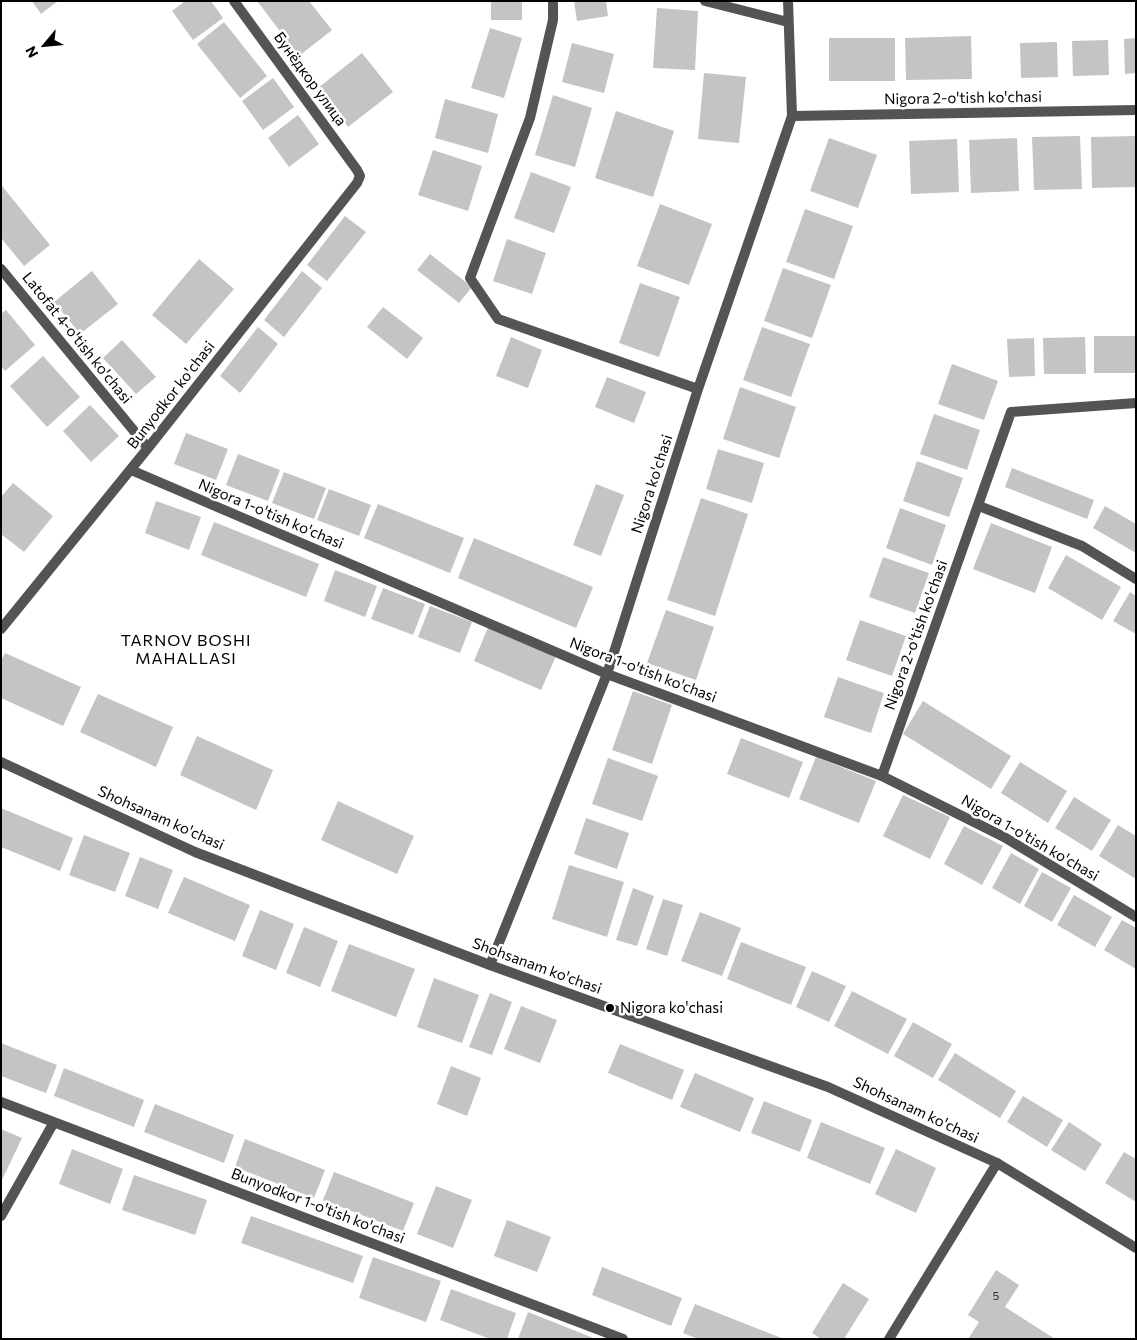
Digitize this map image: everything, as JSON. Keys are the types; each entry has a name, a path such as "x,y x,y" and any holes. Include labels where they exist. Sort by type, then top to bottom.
{"street":[{"name":"Бунёдкор улица","path":"234,1 360,176"},
{"path":"554,1 553,20 530,118 470,278 498,319 698,389"},
{"path":"705,1 788,22"},
{"name":"Nigora ko'chasi","path":"490,965 607,674 698,389 792,116 788,1"},
{"name":"Nigora 2-o'tish ko'chasi","path":"792,116 1136,110"},
{"name":"Bunyodkor ko'chasi","path":"1,628 148,448 351,191 360,176"},
{"name":"Latofat 4-o'tish ko'chasi","path":"1,269 148,448"},
{"name":"Nigora 2-o'tish ko'chasi","path":"882,776 1011,412 1136,403"},
{"name":"Nigora 1-o'tish ko'chasi","path":"130,470 607,674 882,776 1004,837 1136,917"},
{"path":"979,506 1082,546 1136,579"},
{"name":"Shohsanam ko'chasi","path":"1,762 195,852 490,965 828,1087 997,1163 1136,1248"},
{"name":"Bunyodkor 1-o'tish ko'chasi","path":"1,1102 623,1339"},
{"path":"1,1216 54,1122"},
{"path":"889,1339 997,1163"}],"building":[{"path":"32,1 58,1 41,14"},
{"path":"185,1 211,1 223,18 193,40 172,11"},
{"path":"257,1 309,1 332,30 299,56"},
{"path":"491,1 522,1 522,20 491,20"},
{"path":"574,1 606,1 608,16 577,21"},
{"path":"657,8 698,11 695,70 653,68"},
{"path":"224,22 267,76 240,98 197,44"},
{"path":"490,28 522,38 504,98 471,88"},
{"path":"971,36 972,79 906,80 905,38"},
{"path":"829,38 895,38 895,81 829,81"},
{"path":"1136,38 1136,73 1125,74 1124,39"},
{"path":"1108,40 1109,75 1073,76 1072,41"},
{"path":"1057,42 1058,77 1021,78 1020,43"},
{"path":"572,43 614,54 604,93 562,82"},
{"path":"362,53 393,92 348,127 318,88"},
{"path":"704,73 746,77 739,143 698,139"},
{"path":"273,78 294,107 263,130 242,101"},
{"path":"553,95 592,108 575,167 535,155"},
{"path":"445,99 498,114 488,153 435,138"},
{"path":"616,111 674,131 653,197 595,178"},
{"path":"298,115 319,144 289,167 268,138"},
{"path":"1080,136 1082,189 1034,190 1032,137"},
{"path":"1136,136 1136,187 1092,188 1091,137"},
{"path":"829,138 877,155 858,208 810,191"},
{"path":"1017,138 1019,191 971,193 969,140"},
{"path":"957,139 959,192 911,194 909,141"},
{"path":"433,150 482,166 468,211 418,195"},
{"path":"531,172 571,187 554,233 514,218"},
{"path":"2,186 50,245 24,266 1,238"},
{"path":"660,204 712,224 689,285 637,266"},
{"path":"805,209 853,226 834,279 786,262"},
{"path":"345,216 366,232 327,281 307,265"},
{"path":"507,239 546,253 532,294 493,281"},
{"path":"430,254 472,287 459,303 417,270"},
{"path":"199,259 234,289 186,344 152,315"},
{"path":"783,268 831,285 812,338 764,321"},
{"path":"92,271 118,304 80,334 54,302"},
{"path":"302,271 322,288 284,337 264,320"},
{"path":"640,283 680,297 659,357 619,343"},
{"path":"383,307 423,338 407,359 367,327"},
{"path":"6,310 35,345 5,371 1,366 1,314"},
{"path":"258,327 278,344 240,393 220,376"},
{"path":"762,327 810,344 791,397 743,380"},
{"path":"1094,336 1135,336 1136,373 1094,373"},
{"path":"511,337 542,350 528,388 496,376"},
{"path":"1085,337 1086,374 1044,374 1043,338"},
{"path":"1034,338 1035,376 1009,377 1007,339"},
{"path":"122,340 156,377 136,394 103,358"},
{"path":"43,356 80,397 47,427 10,386"},
{"path":"952,364 998,381 984,420 938,404"},
{"path":"607,377 646,392 634,423 595,407"},
{"path":"740,387 796,407 779,458 723,439"},
{"path":"90,405 119,436 91,462 63,431"},
{"path":"934,414 980,430 967,470 920,454"},
{"path":"186,433 228,449 216,480 174,464"},
{"path":"718,449 764,463 752,503 706,489"},
{"path":"238,454 280,470 268,501 226,485"},
{"path":"917,461 963,478 949,517 903,501"},
{"path":"1012,468 1094,500 1087,519 1005,487"},
{"path":"284,472 326,488 314,519 272,503"},
{"path":"13,483 53,516 24,552 1,534 1,497"},
{"path":"596,484 624,495 601,556 573,545"},
{"path":"329,489 371,505 359,536 317,520"},
{"path":"701,498 748,514 715,616 667,600"},
{"path":"156,501 201,517 189,550 145,533"},
{"path":"378,504 464,538 450,573 364,538"},
{"path":"1105,506 1136,524 1136,553 1093,528"},
{"path":"900,508 946,525 932,565 886,548"},
{"path":"214,522 319,564 306,597 201,555"},
{"path":"991,523 1052,547 1035,593 973,569"},
{"path":"474,538 593,587 576,628 458,578"},
{"path":"1066,555 1121,587 1102,620 1048,588"},
{"path":"883,557 929,573 915,613 869,597"},
{"path":"335,570 377,586 365,617 324,601"},
{"path":"383,588 425,604 413,635 371,619"},
{"path":"1130,592 1136,596 1136,634 1113,621"},
{"path":"430,606 472,622 460,653 418,637"},
{"path":"666,610 714,627 696,680 647,663"},
{"path":"860,620 906,636 892,676 846,660"},
{"path":"489,625 557,654 541,690 474,661"},
{"path":"5,653 81,687 63,726 1,698 1,661"},
{"path":"838,677 884,693 871,733 824,717"},
{"path":"633,691 672,705 652,764 612,750"},
{"path":"98,694 173,727 156,767 80,732"},
{"path":"923,701 1011,756 991,789 903,734"},
{"path":"197,736 273,770 256,810 180,775"},
{"path":"741,738 803,762 789,798 727,774"},
{"path":"816,757 876,781 859,823 799,799"},
{"path":"608,758 658,776 642,821 592,804"},
{"path":"1020,762 1067,791 1048,823 1001,793"},
{"path":"903,795 950,817 930,859 883,836"},
{"path":"1074,797 1111,820 1092,851 1055,828"},
{"path":"338,801 414,836 397,874 321,840"},
{"path":"1,808 73,838 60,871 1,847"},
{"path":"586,818 629,833 617,869 574,854"},
{"path":"1118,825 1136,836 1136,879 1099,856"},
{"path":"964,826 1003,846 982,885 944,864"},
{"path":"84,835 130,853 115,892 69,875"},
{"path":"1011,853 1039,869 1020,904 992,888"},
{"path":"140,857 173,870 158,909 125,896"},
{"path":"569,865 624,882 607,937 552,919"},
{"path":"1042,872 1071,888 1052,922 1024,906"},
{"path":"184,877 250,905 235,941 168,913"},
{"path":"633,888 654,896 637,946 616,940"},
{"path":"1074,895 1112,917 1095,947 1057,925"},
{"path":"663,899 683,905 667,956 646,949"},
{"path":"260,910 294,924 276,970 242,956"},
{"path":"700,912 741,928 722,976 681,961"},
{"path":"1122,920 1136,928 1136,969 1104,950"},
{"path":"304,927 338,941 320,987 286,973"},
{"path":"741,942 806,967 791,1005 727,979"},
{"path":"349,944 415,969 396,1017 331,991"},
{"path":"812,971 846,986 829,1022 796,1007"},
{"path":"434,978 479,995 462,1043 417,1027"},
{"path":"852,991 907,1019 888,1054 834,1026"},
{"path":"490,993 512,1002 492,1055 469,1047"},
{"path":"521,1006 557,1020 540,1063 504,1049"},
{"path":"913,1022 952,1044 933,1078 894,1056"},
{"path":"1,1043 57,1065 46,1093 1,1076"},
{"path":"620,1044 684,1070 672,1100 608,1073"},
{"path":"955,1053 1016,1091 1000,1118 938,1080"},
{"path":"451,1066 481,1078 467,1116 437,1104"},
{"path":"64,1068 144,1100 134,1127 54,1096"},
{"path":"695,1073 754,1098 740,1132 680,1107"},
{"path":"1023,1096 1063,1120 1047,1147 1007,1122"},
{"path":"764,1101 812,1120 800,1152 751,1133"},
{"path":"155,1104 234,1135 224,1163 144,1132"},
{"path":"821,1122 885,1148 870,1184 807,1158"},
{"path":"1069,1122 1102,1144 1085,1171 1051,1150"},
{"path":"1,1129 22,1138 1,1182"},
{"path":"245,1139 325,1170 314,1198 235,1167"},
{"path":"72,1149 123,1169 110,1204 59,1184"},
{"path":"896,1149 936,1168 916,1213 875,1194"},
{"path":"1124,1152 1136,1159 1136,1202 1105,1183"},
{"path":"334,1172 414,1203 403,1231 323,1200"},
{"path":"134,1175 207,1200 195,1235 122,1210"},
{"path":"436,1186 472,1200 453,1248 417,1234"},
{"path":"251,1216 363,1256 353,1283 241,1243"},
{"path":"507,1220 551,1237 537,1272 494,1256"},
{"path":"373,1257 441,1281 426,1322 359,1298"},
{"path":"602,1267 682,1298 671,1326 592,1295"},
{"path":"996,1270 1019,1285 1005,1307 1055,1339 968,1339 979,1322 968,1315"},
{"path":"843,1283 869,1299 844,1339 821,1339 812,1333"},
{"path":"451,1289 516,1313 507,1339 490,1339 440,1320"},
{"path":"695,1304 784,1339 698,1339 683,1333"},
{"path":"528,1312 596,1339 518,1339"}],"place":[{"name":"Nigora ko'chasi","path":"610,1008"}],"district":[{"name":"TARNOV BOSHI MAHALLASI","path":"186,650"}]}
